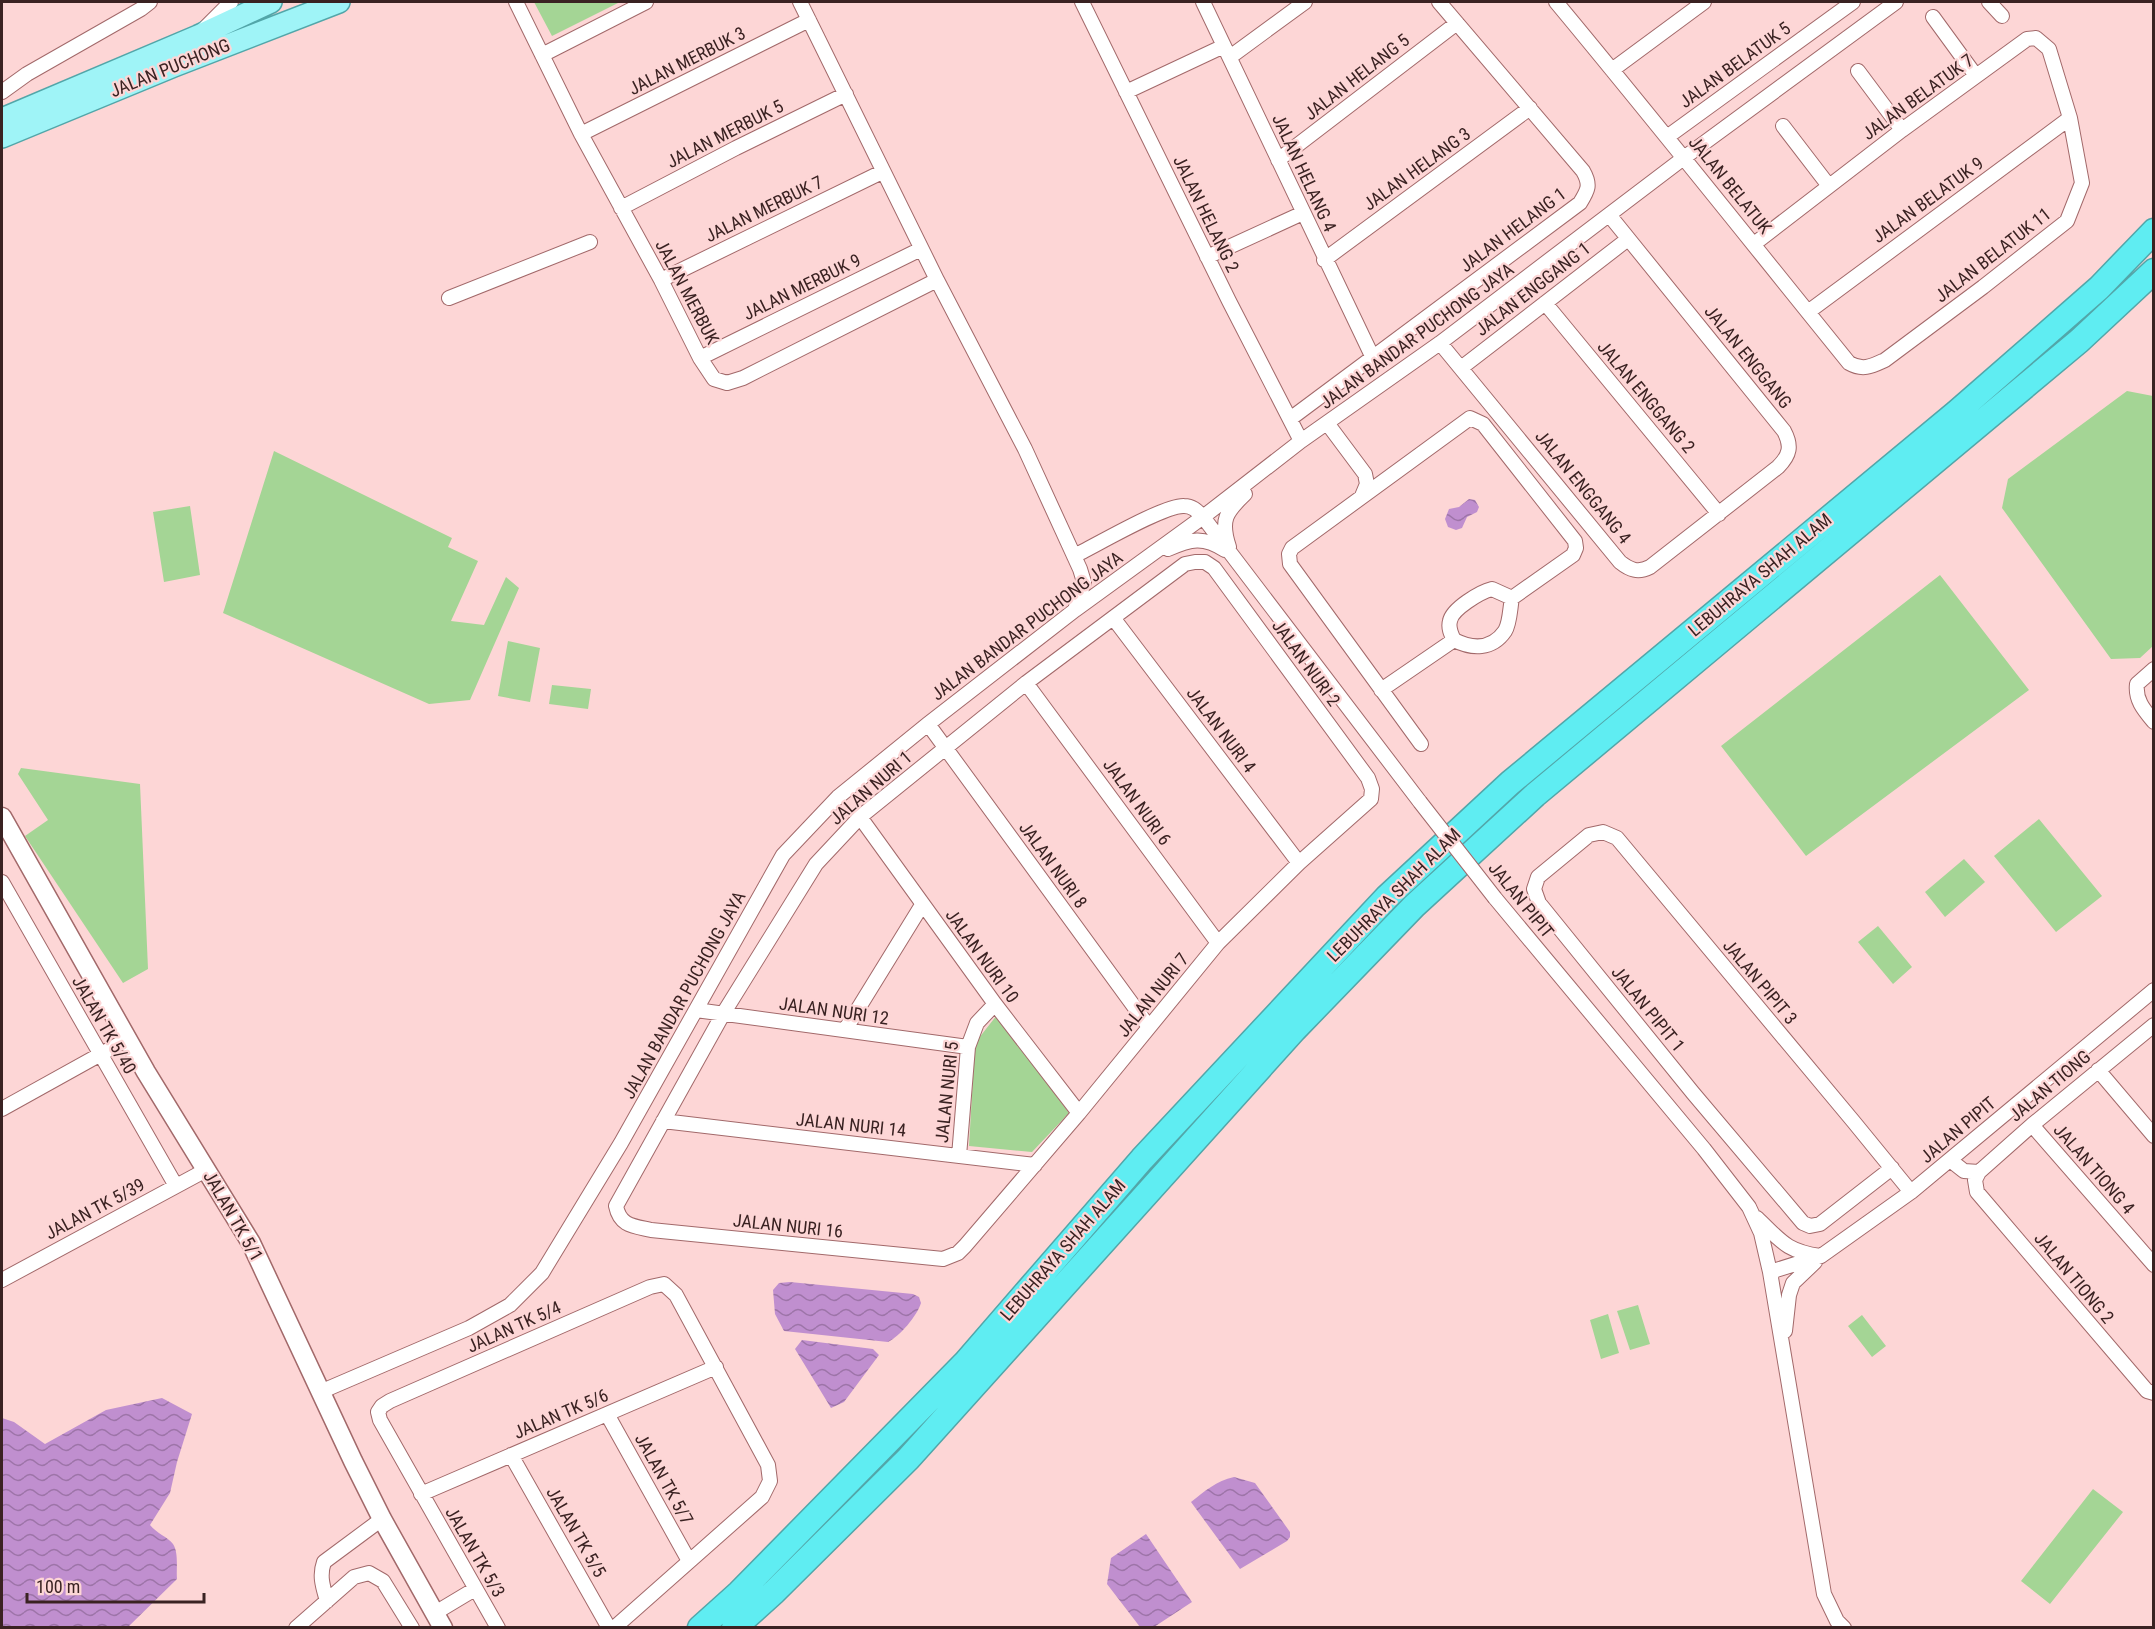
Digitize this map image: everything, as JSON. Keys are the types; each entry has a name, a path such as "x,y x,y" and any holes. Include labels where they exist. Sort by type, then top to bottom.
{"highway":[{"name":"LEBUHRAYA SHAH ALAM","path":"700,1628 739,1593 965,1363 1142,1159 1387,897 1510,783 1956,413 2099,288 2154,231"},
{"name":"LEBUHRAYA SHAH ALAM","path":"734,1628 774,1592 908,1459 1294,1030 1414,906 1535,795 2079,341 2154,271"}],"main road":[{"name":"JALAN PUCHONG","path":"2,119 198,36 271,2"},
{"name":"JALAN PUCHONG","path":"2,137 339,2"}],"street":[{"path":"2,92 27,74 150,2"},
{"path":"198,36 231,2"},
{"name":"JALAN MERBUK","path":"516,2 581,134 661,280 700,358 714,379 720,382 735,382 937,280"},
{"path":"542,55 646,2"},
{"path":"801,2 921,249 1025,449 1074,556 1084,582 1075,610"},
{"name":"JALAN HELANG 2","path":"1082,2 1207,257 1301,441"},
{"name":"JALAN HELANG 4","path":"1203,2 1324,260 1373,358"},
{"path":"1126,92 1227,51 1305,2"},
{"name":"JALAN HELANG 1","path":"1290,419 1580,203 1589,189 1588,180 1439,2"},
{"path":"1612,70 1704,2"},
{"name":"JALAN BELATUK 5","path":"1667,137 1853,2"},
{"name":"JALAN BANDAR PUCHONG JAYA","path":"320,1392 469,1328 510,1305 543,1273 621,1143 783,855 837,797 1075,610 1147,559 1301,441 1440,343 1610,216 1684,157 1896,2"},
{"path":"1989,2 2002,16"},
{"name":"JALAN BELATUK","path":"1560,3 1849,363 1867,368 1886,360"},
{"path":"1933,17 1976,76"},
{"name":"JALAN MERBUK 3","path":"581,134 809,20"},
{"name":"JALAN HELANG 5","path":"1278,160 1457,23"},
{"name":"JALAN BELATUK 7","path":"1754,244 1902,130 2026,39 2036,38 2049,49 2070,118"},
{"path":"1858,71 1902,130"},
{"name":"JALAN MERBUK 5","path":"621,208 846,94"},
{"name":"JALAN HELANG 3","path":"1324,260 1530,108"},
{"name":"JALAN BELATUK 9","path":"1808,312 2070,118"},
{"name":"JALAN BELATUK 11","path":"1886,360 2067,221 2082,183 2070,118"},
{"path":"1783,126 1828,186"},
{"name":"JALAN MERBUK 7","path":"661,280 882,171"},
{"path":"1207,257 1303,213"},
{"name":"JALAN ENGGANG","path":"1610,216 1788,437 1790,446 1785,461 1719,514"},
{"name":"JALAN ENGGANG 1","path":"1461,368 1628,239"},
{"path":"449,298 590,242"},
{"name":"JALAN MERBUK 9","path":"700,358 921,249"},
{"name":"JALAN ENGGANG 2","path":"1545,303 1719,514"},
{"name":"JALAN ENGGANG 4","path":"1440,343 1620,562 1627,567 1642,571 1650,567 1719,514"},
{"path":"1421,744 1290,564 1289,554 1292,548 1470,418 1483,424 1575,541 1576,548 1573,555 1512,598 1506,630 1493,643 1482,647 1469,647 1454,640 1449,624 1451,615 1473,597 1492,589 1512,598"},
{"path":"1327,423 1365,474 1367,484 1362,496"},
{"name":"JALAN PIPIT","path":"1232,555 1225,534 1225,519 1229,509 1289,451"},
{"path":"1365,474 1377,477 1389,475"},
{"path":"1074,556 1174,507 1194,508 1203,517"},
{"name":"JALAN PIPIT","path":"1203,517 1495,898 1704,1149 1755,1217 1770,1272 1824,1594 1837,1621 1844,1628"},
{"path":"1147,559 1181,543 1201,539 1212,542 1232,555"},
{"name":"JALAN NURI 1","path":"616,1206 723,1014 816,864 860,817 1026,683 1185,564 1205,562 1214,568"},
{"name":"JALAN NURI 2","path":"1214,568 1368,778"},
{"name":"JALAN NURI 4","path":"1114,619 1299,862"},
{"path":"1382,690 1454,640"},
{"path":"2154,669 2137,684 2136,691 2141,706 2154,722"},
{"name":"JALAN NURI 6","path":"1026,683 1218,943"},
{"name":"JALAN NURI 8","path":"928,724 1149,1028"},
{"name":"JALAN NURI 7","path":"965,1246 1079,1113 1218,943 1299,862 1371,799 1372,789 1368,778"},
{"name":"JALAN TK 5/1","path":"2,817 128,1039 251,1243 382,1519 439,1620"},
{"name":"JALAN NURI 10","path":"860,817 995,1004 1079,1113"},
{"name":"JALAN PIPIT 3","path":"1569,852 1589,835 1603,832 1617,838 1911,1192"},
{"name":"JALAN PIPIT 1","path":"1569,852 1538,877 1534,889 1539,903 1803,1223 1810,1227 1814,1226 1892,1168"},
{"name":"JALAN TK 5/40","path":"2,882 176,1186"},
{"path":"845,1030 922,905"},
{"name":"JALAN PIPIT","path":"1770,1272 1821,1256 1911,1192 2154,990"},
{"name":"JALAN NURI 5","path":"959,1156 968,1047 977,1023 995,1004"},
{"name":"JALAN NURI 12","path":"696,1010 968,1047"},
{"name":"JALAN TIONG","path":"1977,1176 2032,1125 2154,1025"},
{"path":"2,1109 128,1039"},
{"path":"2098,1070 2154,1137"},
{"name":"JALAN NURI 14","path":"663,1121 1035,1165"},
{"name":"JALAN TIONG 4","path":"2032,1125 2154,1265"},
{"path":"1950,1160 1964,1171 1977,1176"},
{"name":"JALAN TK 5/39","path":"2,1280 206,1170"},
{"name":"JALAN TIONG 2","path":"1977,1176 1977,1192 2147,1391 2154,1393"},
{"name":"JALAN NURI 16","path":"616,1206 621,1220 638,1227 658,1231 943,1259 958,1253 965,1246"},
{"path":"1755,1217 1790,1249 1821,1256"},
{"path":"1783,1349 1789,1295 1793,1283 1821,1256"},
{"name":"JALAN TK 5/4","path":"421,1494 380,1420 378,1412 382,1406 650,1287 664,1284 676,1295 716,1367"},
{"path":"614,1628 762,1497 770,1481 768,1465 716,1367"},
{"name":"JALAN TK 5/6","path":"421,1494 716,1367"},
{"name":"JALAN TK 5/7","path":"607,1414 689,1561"},
{"name":"JALAN TK 5/5","path":"511,1455 609,1628"},
{"name":"JALAN TK 5/3","path":"421,1494 498,1628"},
{"path":"327,1600 321,1579 324,1562 382,1519"},
{"path":"296,1628 354,1577 369,1573 383,1581 412,1628"},
{"path":"439,1620 475,1589"}],"green space":[{"path":"534,2 620,2 552,36"},
{"path":"2127,391 2153,396 2153,646 2140,658 2111,659 2002,508 2008,479"},
{"path":"274,451 452,538 448,547 478,561 451,621 484,625 506,577 519,588 470,700 429,704 223,613"},
{"path":"190,506 200,575 164,582 153,512"},
{"path":"1940,575 2029,690 1806,856 1721,746"},
{"path":"508,641 540,648 530,702 498,696"},
{"path":"552,685 591,689 588,709 549,704"},
{"path":"21,768 140,784 148,969 123,983 25,836 48,820 18,774"},
{"path":"2039,819 2102,896 2056,932 1994,856"},
{"path":"1964,859 1985,882 1945,917 1925,892"},
{"path":"1878,926 1912,967 1893,984 1858,942"},
{"path":"997,1015 1069,1113 1032,1152 969,1146 975,1043"},
{"path":"1638,1305 1650,1344 1630,1350 1617,1311"},
{"path":"1608,1314 1619,1353 1601,1359 1590,1320"},
{"path":"1862,1315 1886,1346 1872,1357 1848,1326"},
{"path":"2093,1489 2123,1512 2050,1604 2021,1581"}],"water":[{"path":"1469,499 1475,500 1479,507 1477,512 1467,517 1462,528 1456,530 1448,527 1445,519 1449,509 1459,507"},
{"path":"790,1282 913,1294 919,1297 921,1303 908,1325 888,1342 784,1331 775,1314 773,1290 779,1283"},
{"path":"802,1340 873,1349 879,1355 844,1402 831,1408 795,1349"},
{"path":"162,1398 192,1414 170,1493 150,1525 175,1548 177,1579 128,1627 2,1627 2,1418 14,1422 45,1444 106,1410"},
{"path":"1234,1477 1255,1483 1290,1532 1287,1541 1240,1569 1191,1502 1216,1484"},
{"path":"1146,1534 1192,1602 1154,1627 1140,1627 1107,1584 1111,1558"}]}
